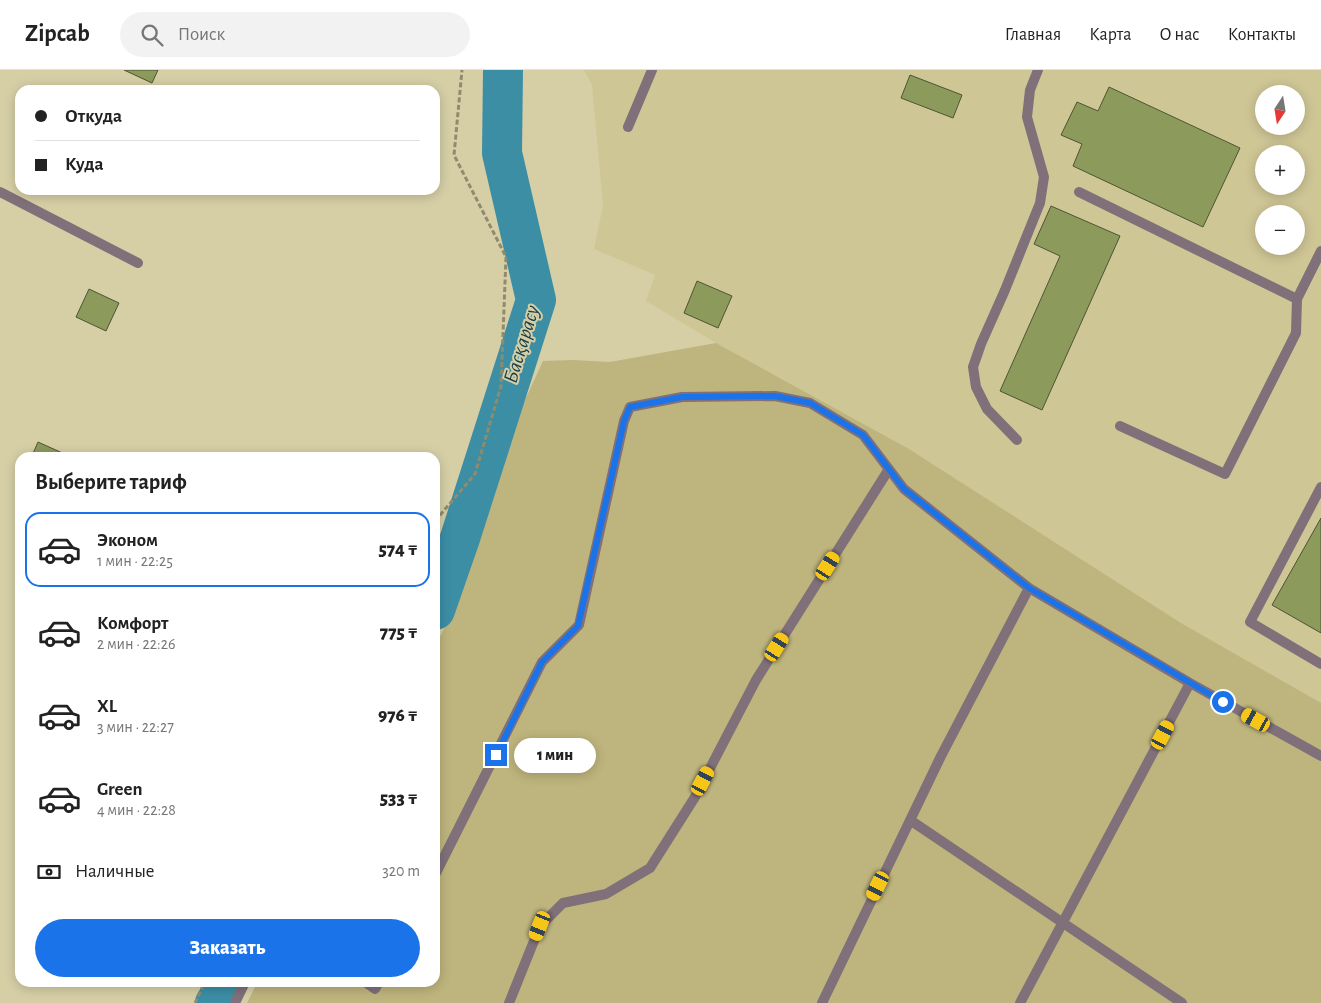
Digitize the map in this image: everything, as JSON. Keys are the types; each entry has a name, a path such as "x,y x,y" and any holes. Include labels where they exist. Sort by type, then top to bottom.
{"street":[{"path":"628,127 652,70"},
{"path":"1017,440 987,410 976,387 973,367 1040,203 1044,178 1027,117 1030,90 1038,70"},
{"path":"0,192 138,263"},
{"path":"1079,192 1297,299"},
{"path":"1120,426 1225,474 1296,333 1297,299 1321,251"},
{"path":"440,865 542,662 578,626 624,421 630,407 682,397 775,396 810,403 863,435 904,489 1029,588 1190,684 1321,756"},
{"path":"509,1003 540,926 563,903 606,894 650,868 695,798 756,680 889,469"},
{"path":"1321,487 1250,622 1321,664"},
{"path":"822,1003 941,756 1029,588"},
{"path":"1020,1003 1190,684"},
{"path":"910,820 1182,1003"},
{"path":"235,1003 243,987"}],"path":[{"path":"440,515 475,474 502,386 506,257 454,156 462,70"},
{"path":"196,1003 203,987"}],"shaded area":[{"path":"584,70 1321,70 1321,703 1181,623 909,449 716,343 646,301 655,275 594,249 603,205 592,85"},
{"path":"716,343 909,449 1181,623 1321,703 1321,1003 247,1003 255,987 440,987 440,637 458,600 487,502 525,400 543,361 610,362"}],"building":[{"path":"124,70 158,70 152,83"},
{"path":"910,75 962,95 953,118 901,98"},
{"path":"1109,87 1240,148 1203,227 1073,166 1082,144 1061,135 1077,102 1098,111"},
{"path":"1051,206 1120,236 1042,410 1000,391 1060,256 1034,244"},
{"path":"697,281 732,296 718,328 684,313"},
{"path":"89,289 119,303 106,331 76,317"},
{"path":"38,442 60,452 34,452"},
{"path":"1321,518 1321,633 1272,605"}],"waterway":[{"name":"Басқарасу","path":"440,596 536,300 502,153 503,70"},
{"name":"Басқарасу","path":"215,1003 225,987"}],"route":[{"path":"496,755 542,662 578,626 624,421 630,407 682,397 775,396 810,403 863,435 904,489 1029,588 1223,702"}]}
